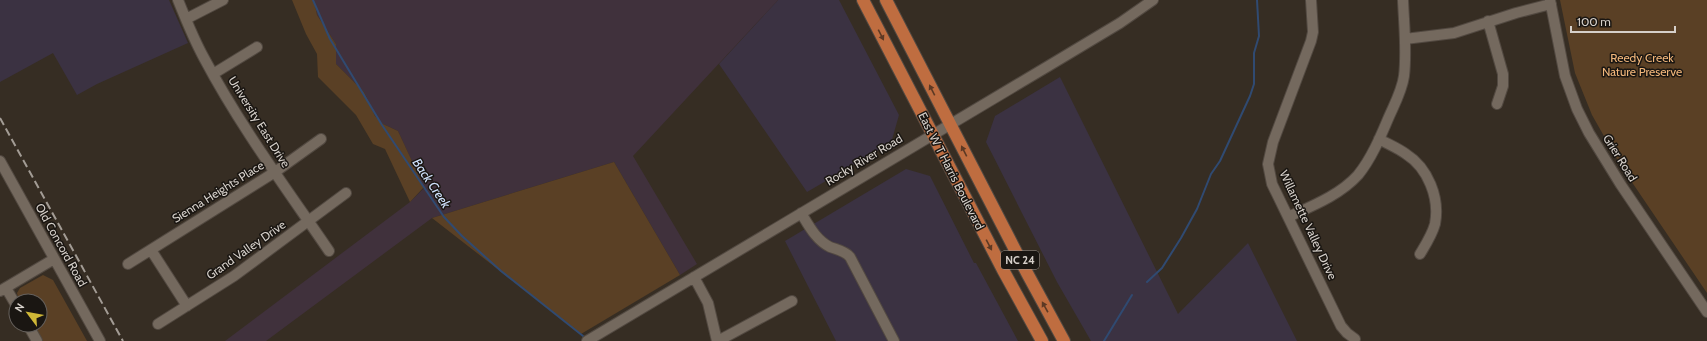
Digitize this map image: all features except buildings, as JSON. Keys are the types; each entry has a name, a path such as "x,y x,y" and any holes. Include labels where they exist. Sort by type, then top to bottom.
{"main road":[{"name":"East W T Harris Boulevard","path":"863,0 932,135 1042,341"},
{"name":"East W T Harris Boulevard","path":"886,0 1064,341"}],"street":[{"name":"University East Drive","path":"178,0 213,74 256,145 329,251"},
{"path":"186,19 223,0"},
{"name":"Rocky River Road","path":"587,341 1120,23 1153,0"},
{"name":"Willamette Valley Drive","path":"1312,0 1313,32 1311,41 1272,142 1268,164 1272,184 1341,326 1355,339"},
{"path":"1288,218 1330,196 1349,183 1363,167 1379,140 1399,95 1404,78 1406,56 1403,0"},
{"path":"1405,39 1454,33 1551,2"},
{"name":"Grier Road","path":"1551,2 1565,76 1577,109 1621,185 1707,312"},
{"path":"1488,21 1502,74 1503,86 1497,104"},
{"path":"213,74 257,47"},
{"name":"Sienna Heights Place","path":"128,264 275,172 321,139"},
{"path":"1379,140 1407,154 1416,161 1432,186 1435,199 1435,223 1428,241 1420,254"},
{"name":"Old Concord Road","path":"0,161 100,341"},
{"name":"Grand Valley Drive","path":"158,324 234,276 346,193"},
{"path":"801,213 817,238 830,247 844,252 850,257 894,341"},
{"path":"151,250 187,306"},
{"path":"3,289 54,259"},
{"path":"694,277 708,302 717,341 792,301"}],"shaded area":[{"path":"0,0 169,0 188,43 97,84 77,95 53,53 0,82"},
{"path":"314,0 778,0 633,156 697,264 680,275 614,162 432,218 266,341 225,341 410,202 424,188 398,131 383,124 375,116 364,92 336,64 336,44 317,15"},
{"path":"778,0 839,0 899,115 891,143 807,192 719,64"},
{"path":"1060,77 1178,314 1248,243 1297,341 1091,341 1057,282 986,142 995,116"},
{"path":"906,169 930,176 974,263 976,263 1018,341 836,341 785,241"}],"green space":[{"path":"292,0 314,0 317,15 336,44 336,64 364,92 375,116 383,124 398,131 424,187 410,202 385,149 373,144 356,115 318,77 317,54 306,34"},
{"name":"Reedy Creek Nature Preserve","path":"1560,0 1707,0 1707,293 1621,166 1592,115 1575,73"},
{"path":"614,162 680,275 581,334 432,218"},
{"path":"43,275 53,280 87,341 42,341 38,333 48,333 48,293 17,293 20,288"}],"waterway":[{"name":"Back Creek","path":"313,0 330,39 382,125 444,217 462,236 501,271 583,336"},
{"path":"1147,282 1162,268 1181,238 1197,209 1211,174 1220,161 1250,96 1254,84 1254,53 1259,36 1257,0"},
{"path":"1104,341 1132,295"}],"railway":[{"path":"0,118 123,341"}]}
